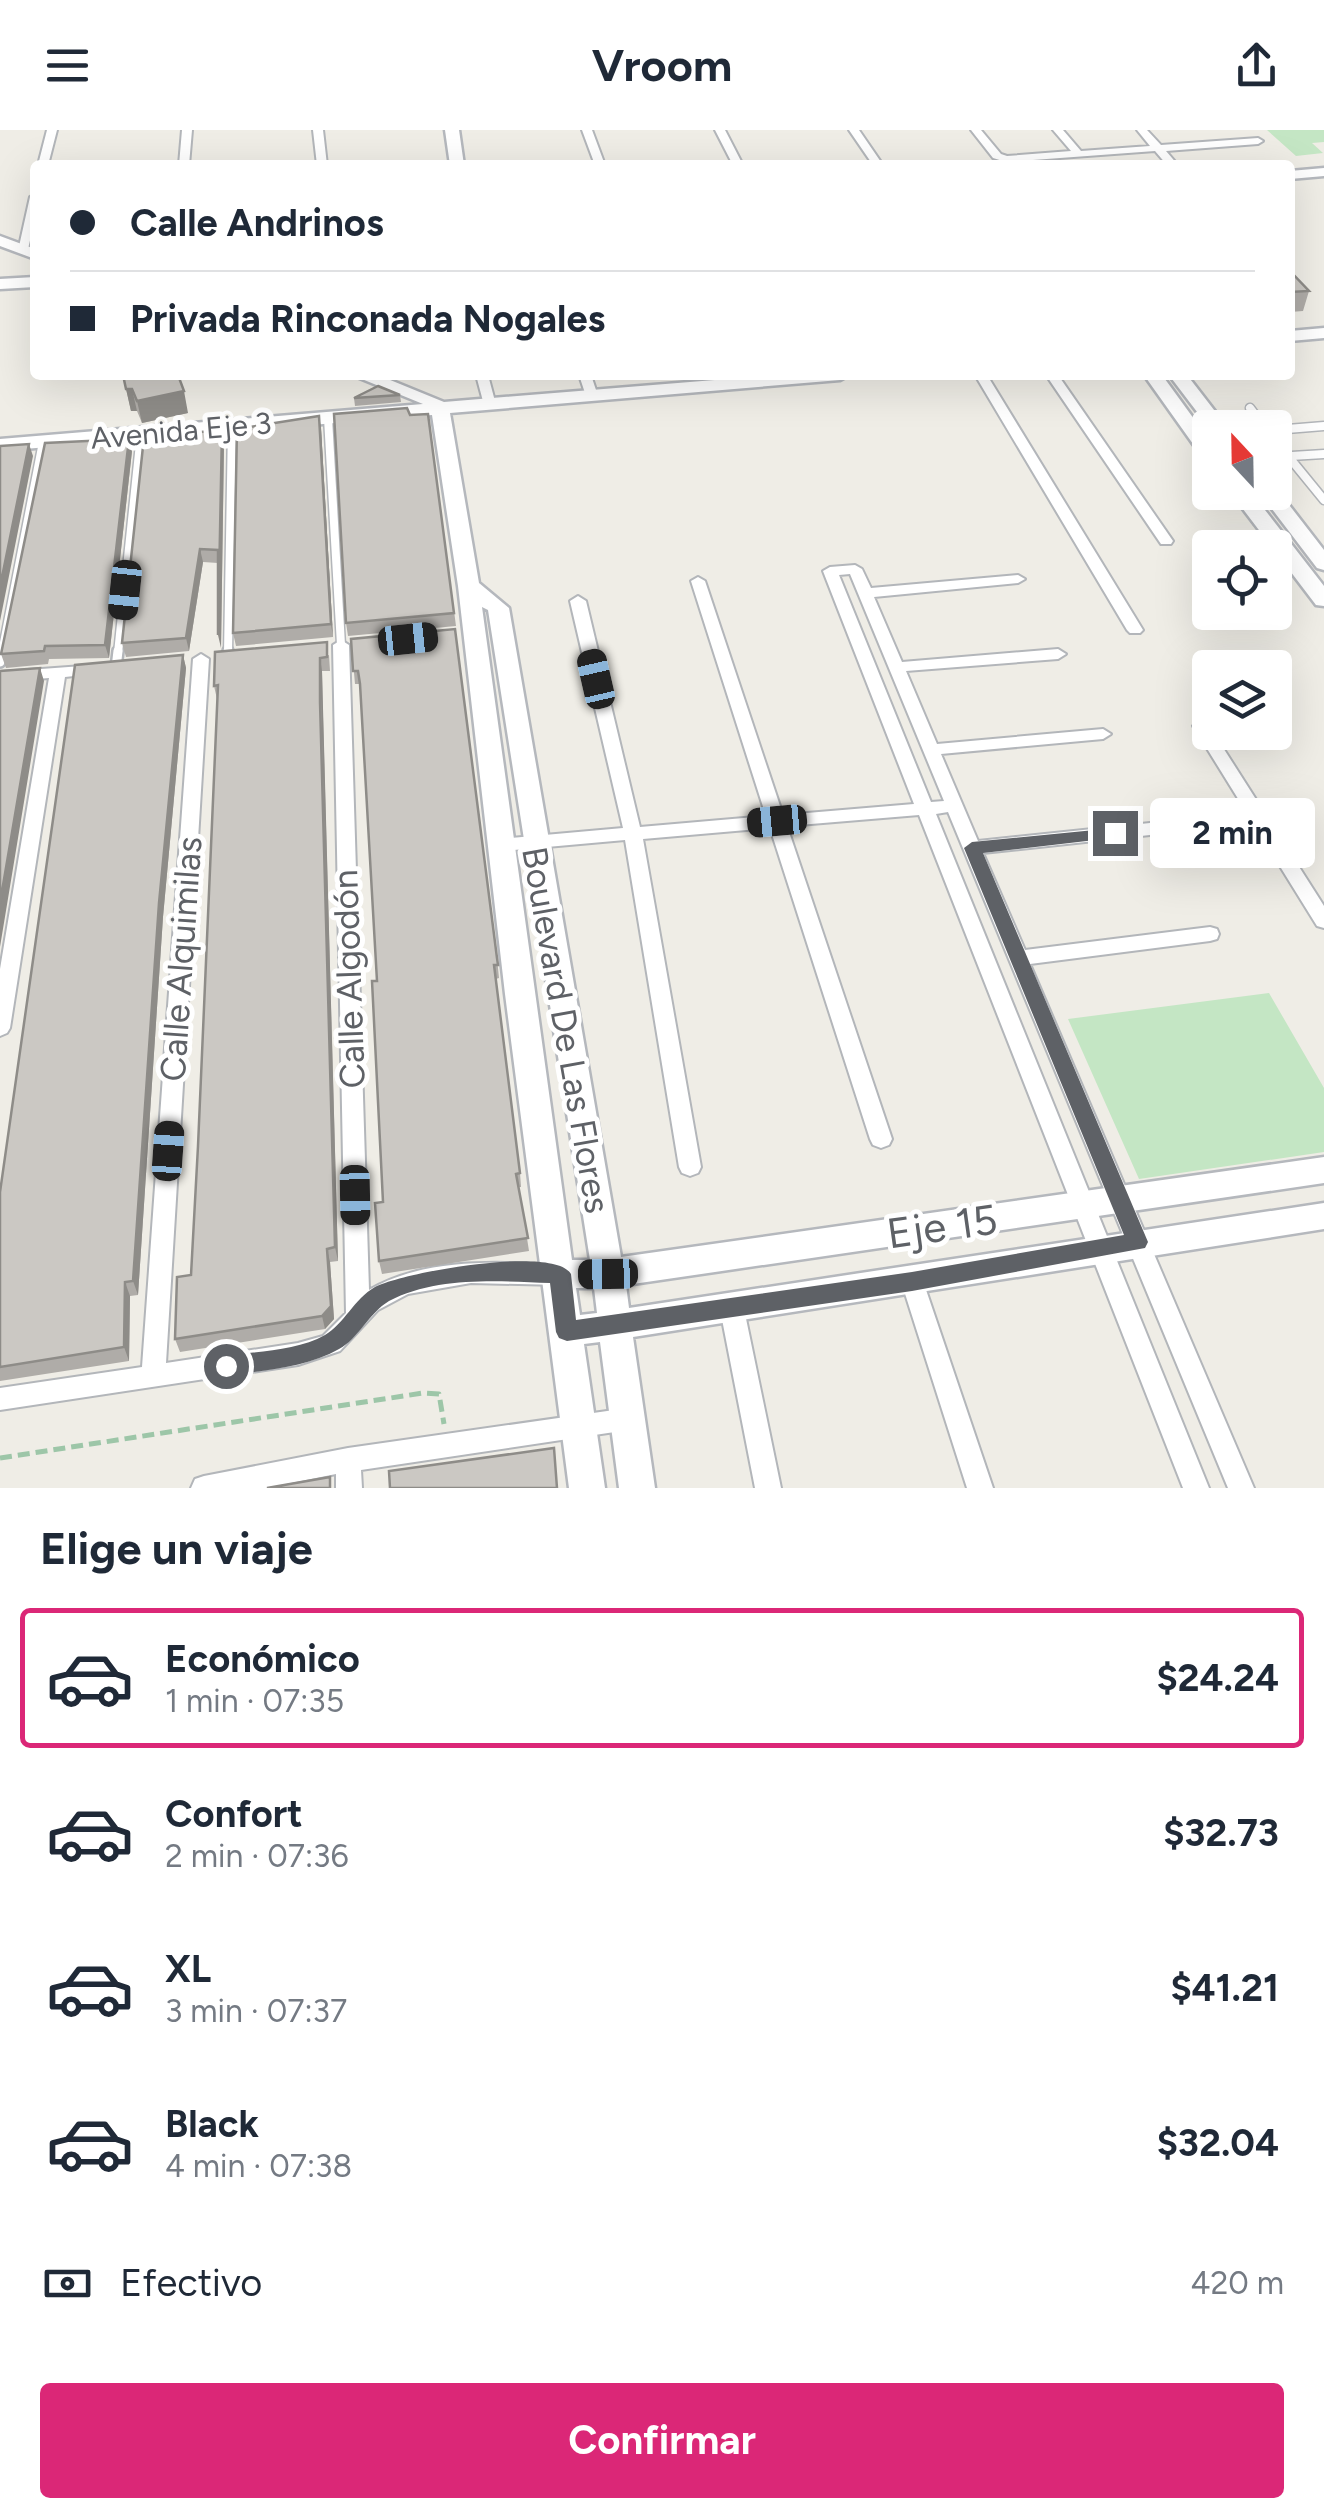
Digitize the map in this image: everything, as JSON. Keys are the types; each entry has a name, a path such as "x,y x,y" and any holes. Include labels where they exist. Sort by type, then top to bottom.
{"street":[{"path":"44,160 52,130"},
{"path":"184,160 187,130"},
{"path":"318,130 321,160"},
{"path":"452,130 457,160"},
{"path":"587,130 598,160"},
{"path":"720,130 735,160"},
{"path":"854,130 875,160"},
{"path":"976,130 1002,158 1258,141"},
{"path":"1058,130 1079,154"},
{"path":"1142,130 1176,160"},
{"path":"1227,130 1240,142"},
{"path":"1295,175 1324,172"},
{"path":"0,241 29,252"},
{"path":"0,284 30,282"},
{"path":"1295,336 1324,333"},
{"path":"375,380 431,400 440,409"},
{"path":"483,380 490,404"},
{"path":"587,380 592,396"},
{"name":"Avenida Eje 3","path":"0,445 592,396 715,380"},
{"path":"984,380 1135,630"},
{"path":"1055,380 1166,541"},
{"path":"1157,380 1192,429"},
{"path":"1182,380 1205,410"},
{"name":"Boulevard De Las Flores","path":"440,409 468,586 465,634 501,845 587,1488"},
{"path":"1254,510 1324,600"},
{"path":"1283,510 1324,564"},
{"path":"1196,1488 830,572 855,569 866,592 1241,1488"},
{"path":"866,592 1018,579"},
{"path":"698,581 881,1140"},
{"name":"Boulevard De Las Flores","path":"468,586 498,608 608,1274 637,1488"},
{"path":"578,602 633,833 690,1167"},
{"name":"Calle Algodón","path":"341,645 358,1312"},
{"path":"897,667 1058,654"},
{"path":"228,657 247,655"},
{"name":"Calle Alquimilas","path":"153,1378 192,660 228,657"},
{"path":"0,677 125,667"},
{"path":"0,1028 58,674"},
{"path":"932,750 1103,734"},
{"path":"1216,750 1324,921"},
{"path":"501,845 955,806"},
{"path":"972,848 1150,830"},
{"path":"1019,958 1210,934"},
{"name":"Eje 15","path":"560,1274 608,1274 1324,1170"},
{"name":"Eje 15","path":"567,1332 1324,1216"},
{"path":"0,1398 298,1354 334,1341 358,1312 383,1294 425,1280 489,1272 560,1274"},
{"path":"912,1281 980,1488"},
{"path":"732,1309 768,1488"},
{"path":"204,1488 348,1460 628,1419"},
{"path":"348,1460 349,1488"}],"lane":[{"path":"328,418 341,645"},
{"path":"228,657 232,426"},
{"path":"1292,429 1324,426"},
{"path":"125,667 142,434"},
{"path":"0,662 43,442"},
{"path":"1292,457 1324,454"},
{"path":"1292,462 1324,500"},
{"path":"1310,484 1324,483"}],"path":[{"path":"0,1458 423,1392 439,1394 446,1445"}],"green space":[{"path":"1267,130 1324,130 1324,142 1312,143 1323,153 1296,156"},
{"path":"1269,993 1324,1088 1324,1152 1139,1179 1068,1019"}],"building":[{"path":"1295,276 1309,291 1295,292"},
{"path":"124,380 180,380 184,391 137,401 132,389 126,389"},
{"path":"378,386 400,395 354,398"},
{"path":"407,408 410,415 428,414 454,613 346,623 334,414"},
{"path":"319,416 331,624 233,633 237,429"},
{"path":"222,430 218,635 218,550 200,549 186,638 122,643 144,437"},
{"path":"129,439 105,645 45,646 44,651 1,654 45,443"},
{"path":"29,444 0,587 0,446"},
{"path":"455,629 498,965 494,965 520,1173 516,1174 528,1238 379,1261 375,1203 383,1202 372,981 377,981 360,684 358,671 353,671 351,639"},
{"path":"327,642 327,657 320,658 320,702 335,1247 327,1249 331,1306 322,1316 175,1339 177,1277 191,1275 218,685 214,686 215,652"},
{"path":"183,655 159,903 133,1281 125,1282 124,1347 0,1367 0,1192 75,665"},
{"path":"40,668 0,903 0,671"},
{"path":"554,1448 557,1488 390,1488 389,1471"},
{"path":"330,1477 330,1488 267,1488"}],"route":[{"path":"226,1366 298,1354 334,1341 358,1312 383,1294 425,1280 489,1272 560,1274 567,1332 912,1281 1138,1242 972,848 1115,833"}]}
